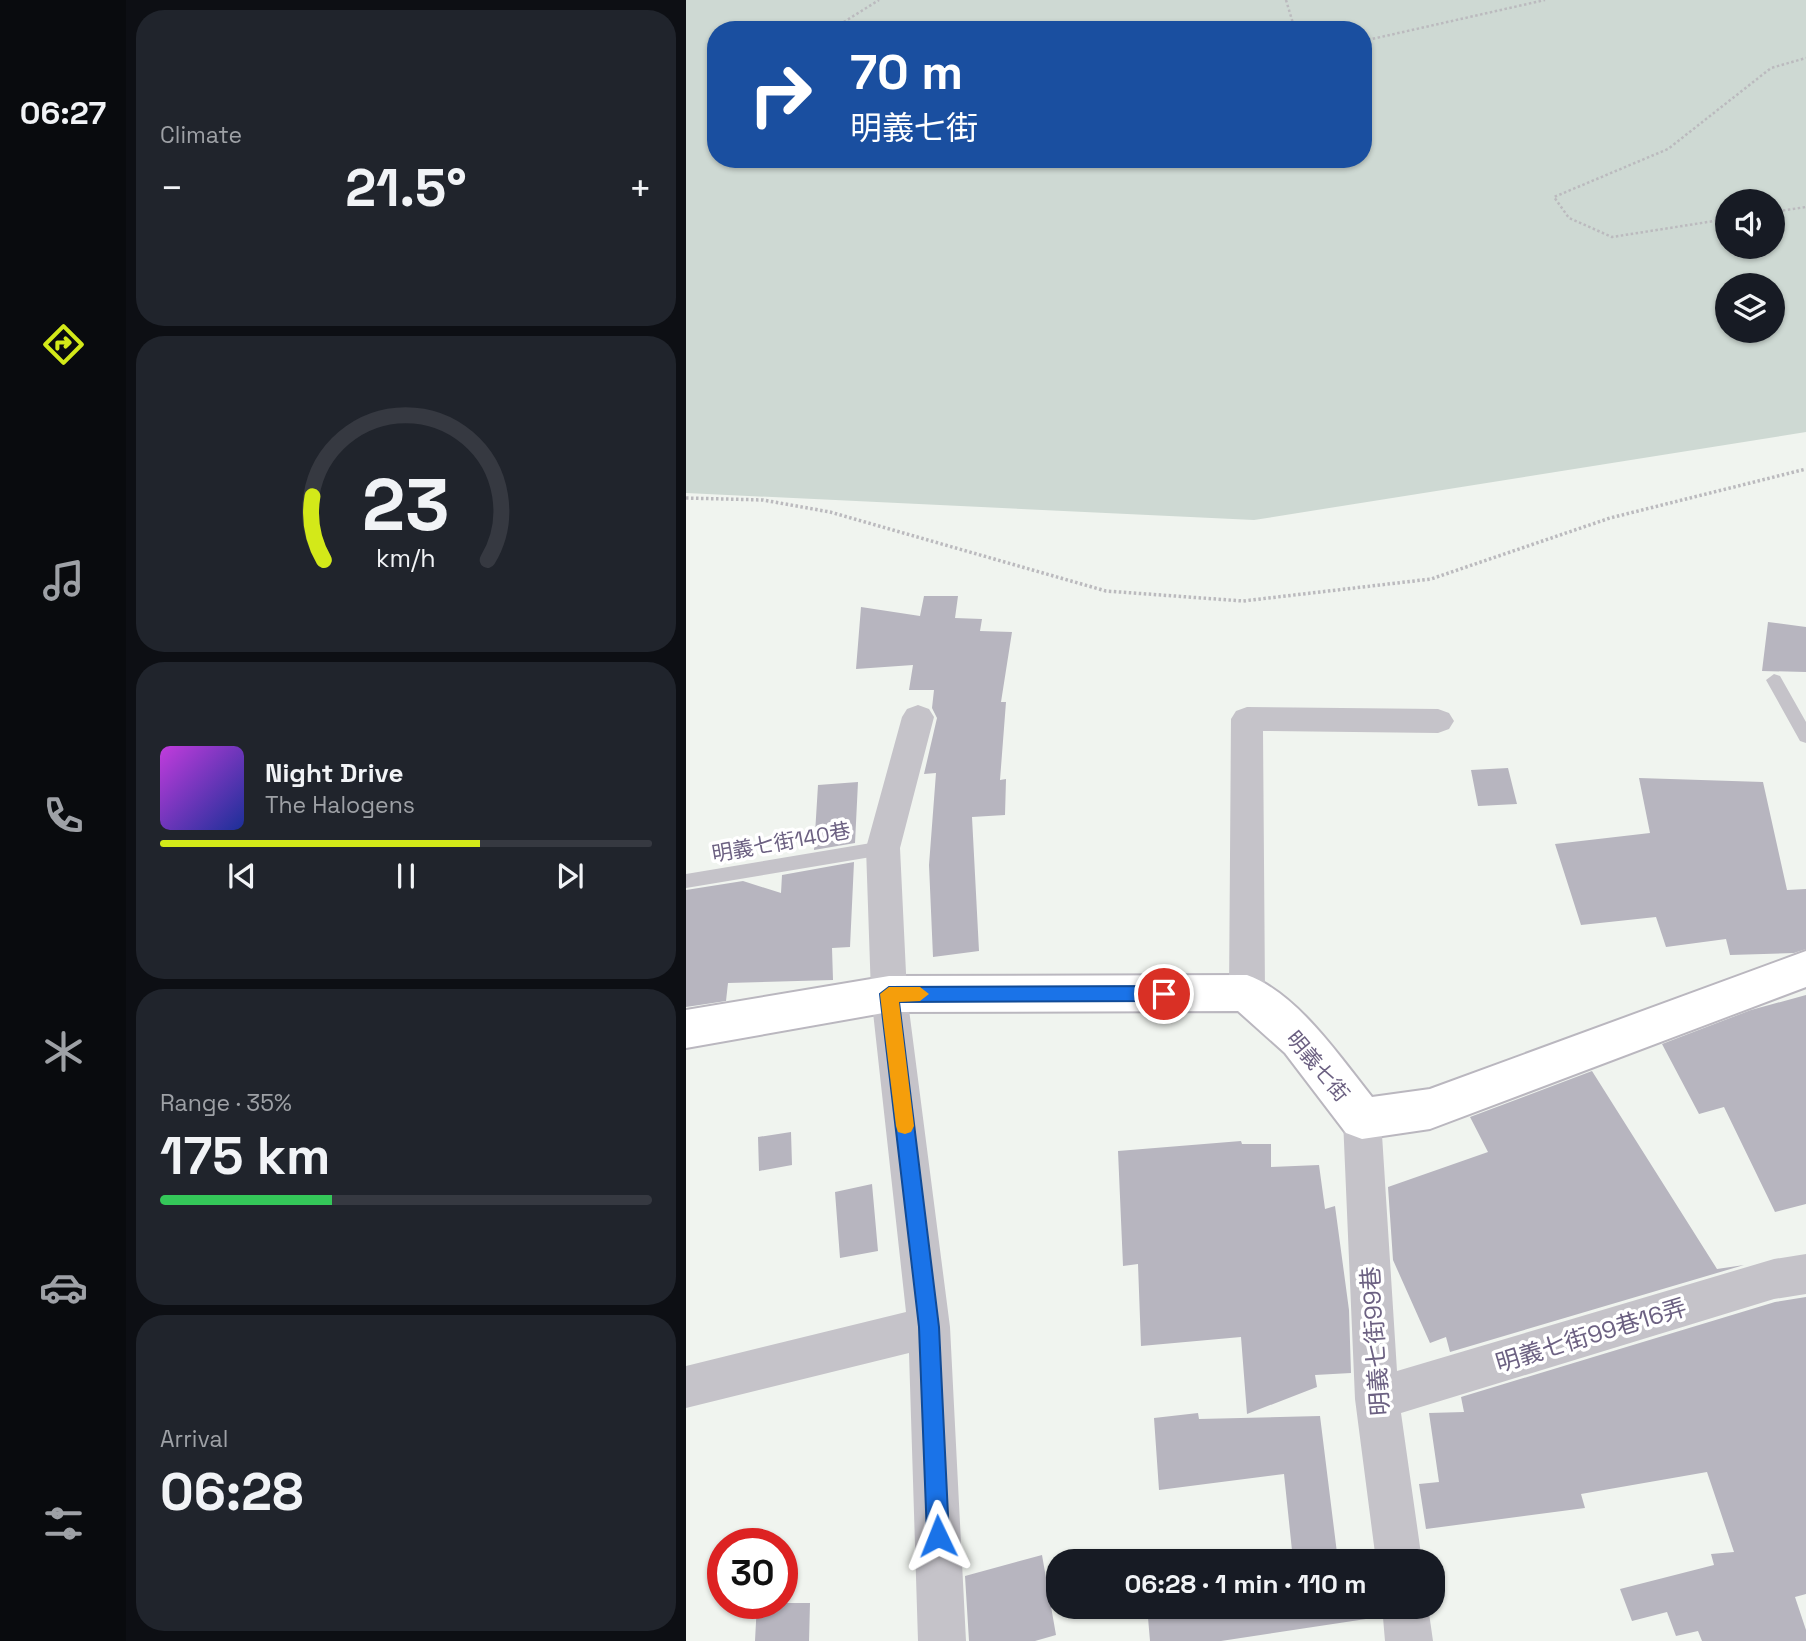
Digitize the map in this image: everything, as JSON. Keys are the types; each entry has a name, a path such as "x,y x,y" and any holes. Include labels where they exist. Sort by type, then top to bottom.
{"street":[{"path":"918,717 883,848 889,994 929,1327 942,1641"},
{"path":"686,1030 889,994 1247,993 1247,719 1438,721"},
{"name":"明義七街","path":"1247,993 1300,1040 1362,1119 1430,1109 1806,969"},
{"name":"明義七街99巷","path":"1362,1119 1377,1399 1397,1549"},
{"name":"明義七街99巷16弄","path":"1377,1399 1774,1279 1806,1274"},
{"path":"686,1387 929,1327"},
{"path":"1406,1619 1409,1641"}],"lane":[{"path":"1774,680 1806,737"},
{"name":"明義七街140巷","path":"686,881 883,848"}],"path":[{"path":"845,21 879,0"},
{"path":"1286,0 1292,21"},
{"path":"1372,39 1545,0"},
{"path":"1715,221 1612,237 1569,218 1554,197 1668,149 1771,68 1806,58"},
{"path":"1785,210 1806,207"},
{"path":"686,498 763,500 830,512 1106,591 1243,601 1431,579 1610,518 1806,469"}],"shaded area":[{"path":"686,0 1806,0 1806,432 1254,520 686,493"}],"building":[{"path":"924,596 958,596 955,618 982,619 980,631 1012,632 1001,702 1006,702 1000,780 1006,779 1005,815 972,817 979,951 933,957 929,865 936,773 924,774 937,718 932,708 934,690 909,690 913,665 856,669 861,607 920,616"},
{"path":"1768,622 1806,627 1806,672 1762,671"},
{"path":"1508,768 1517,804 1478,806 1471,770"},
{"path":"1639,778 1763,782 1787,890 1806,889 1806,949 1794,953 1730,955 1726,939 1666,947 1656,917 1581,925 1555,844 1650,833"},
{"path":"858,782 855,843 814,850 818,785"},
{"path":"854,862 850,947 832,948 833,980 728,983 726,1001 686,1007 686,890 743,881 781,893 782,875"},
{"path":"1806,995 1806,1204 1775,1212 1724,1107 1699,1114 1662,1044 1751,1010"},
{"path":"1592,1071 1717,1269 1744,1265 1450,1352 1446,1337 1430,1343 1393,1260 1388,1187 1488,1152 1470,1117"},
{"path":"791,1132 792,1165 759,1171 758,1137"},
{"path":"1241,1141 1242,1144 1271,1144 1271,1167 1319,1165 1325,1209 1335,1206 1349,1310 1351,1373 1315,1375 1317,1387 1247,1414 1241,1337 1141,1346 1138,1264 1123,1266 1118,1151"},
{"path":"872,1184 878,1251 840,1258 835,1192"},
{"path":"1806,1297 1806,1594 1795,1597 1806,1630 1806,1641 1702,1641 1698,1631 1676,1636 1667,1612 1632,1621 1620,1589 1714,1565 1711,1554 1734,1552 1707,1472 1581,1494 1585,1508 1426,1529 1419,1484 1439,1482 1429,1413 1464,1412 1461,1397 1775,1302"},
{"path":"1198,1413 1199,1419 1320,1416 1337,1549 1292,1549 1284,1474 1159,1490 1154,1418"},
{"path":"1042,1555 1046,1578 1046,1619 1053,1619 1056,1635 1035,1641 969,1641 965,1576"},
{"path":"798,1603 810,1603 809,1641 755,1641 756,1619 798,1619"},
{"path":"1148,1619 1366,1619 1221,1641 1150,1641"}],"slow traffic":[{"path":"905,1126 889,994 920,994"}],"route":[{"path":"938,1536 929,1327 889,994 1164,994"}]}
